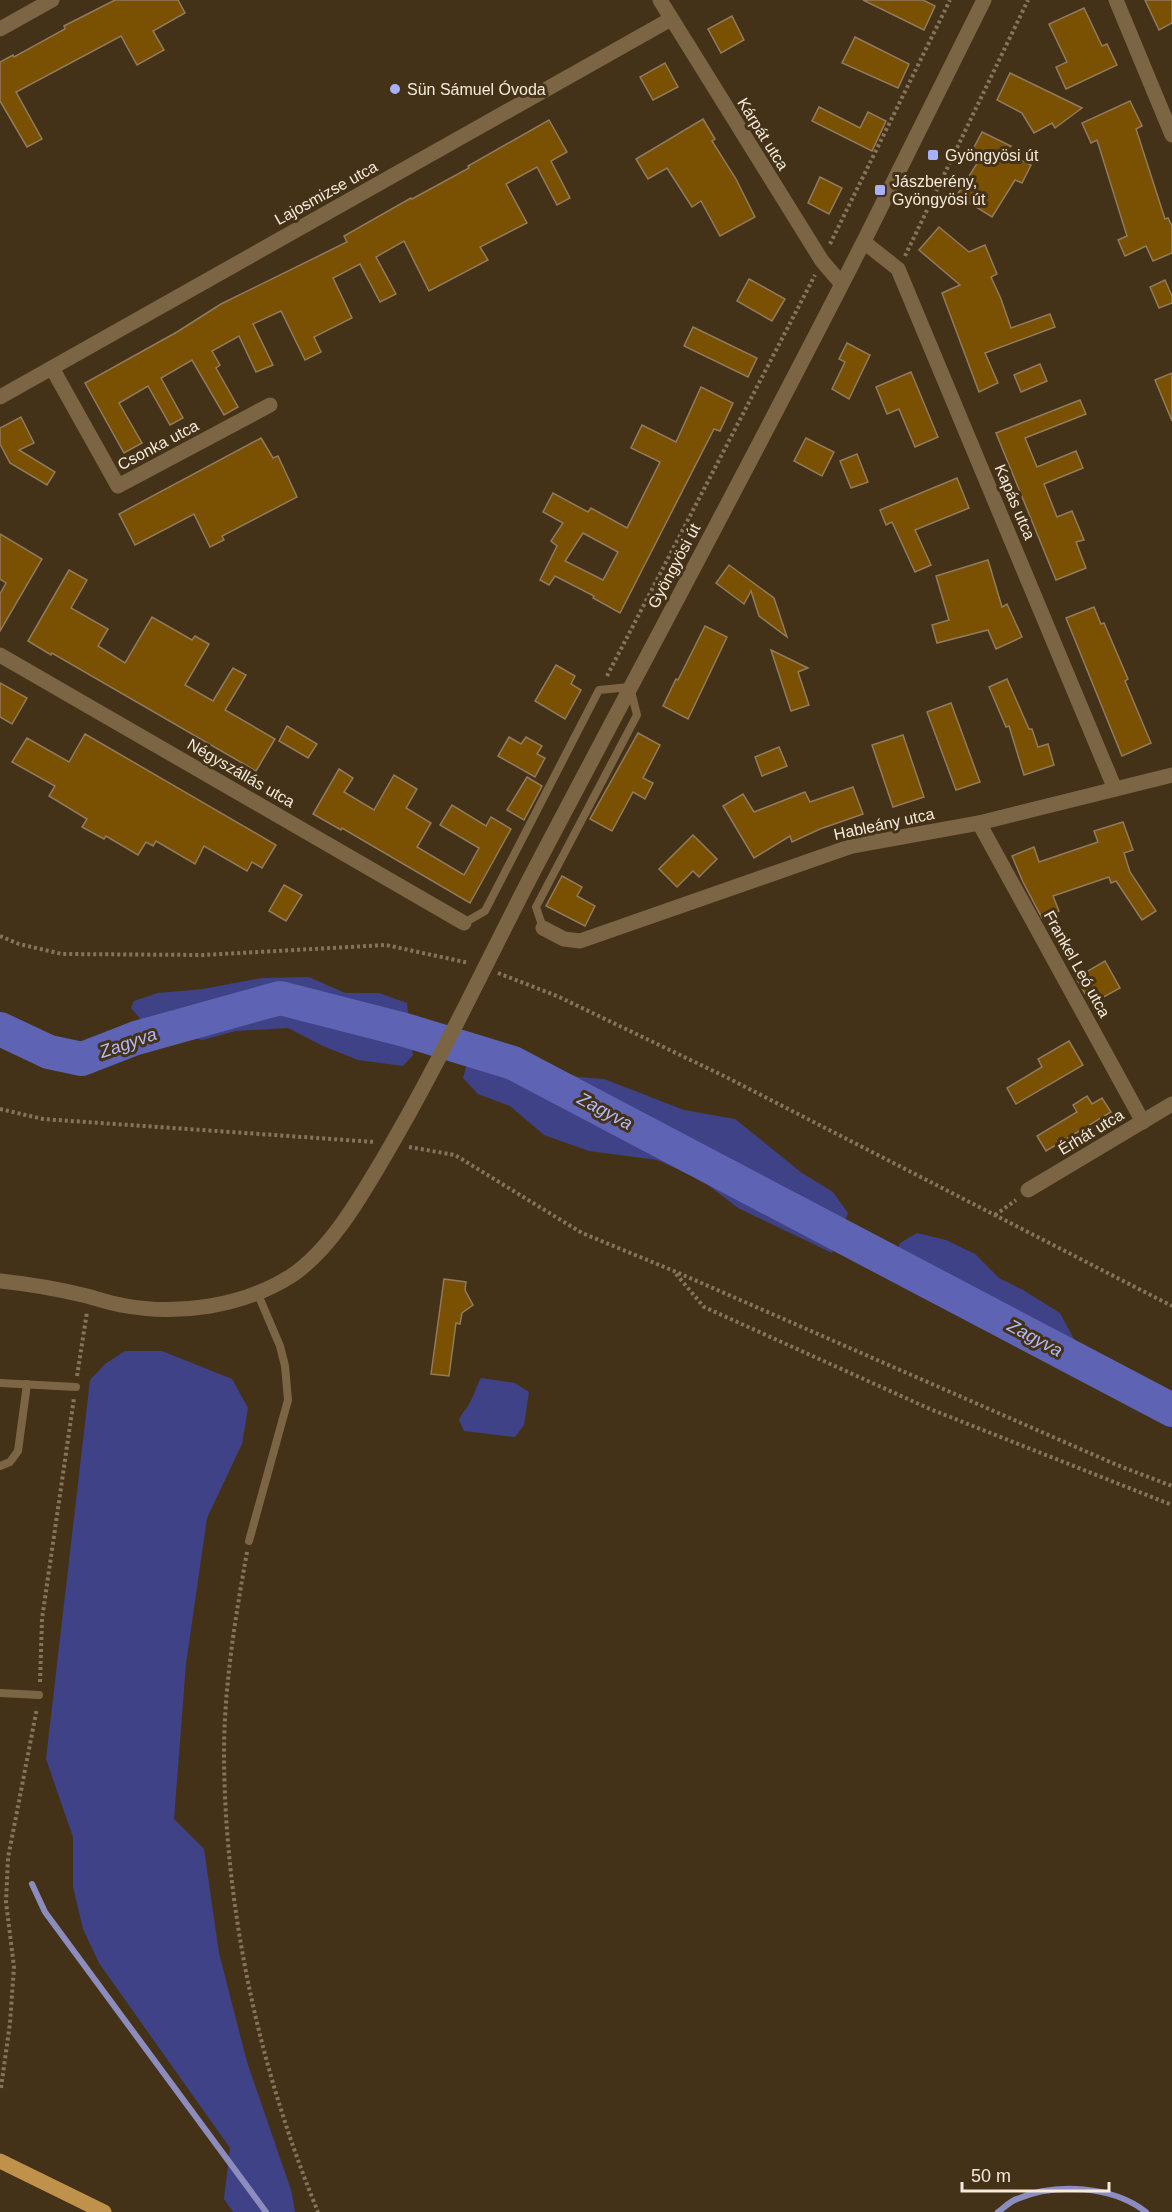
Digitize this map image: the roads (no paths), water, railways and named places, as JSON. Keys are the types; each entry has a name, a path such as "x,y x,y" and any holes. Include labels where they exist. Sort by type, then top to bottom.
{"main road":[{"path":"0,2162 104,2212"}],"street":[{"path":"0,29 52,0"},
{"name":"Kárpát utca","path":"660,0 822,261 841,283"},
{"name":"Gyöngyösi út","path":"0,1281 56,1289 118,1305 154,1310 191,1309 225,1303 257,1292 291,1276 317,1254 356,1203 413,1108 630,687 864,242 984,0"},
{"path":"1116,0 1172,135"},
{"name":"Lajosmizse utca","path":"0,397 671,19"},
{"name":"Kapás utca","path":"864,242 898,269 1115,789"},
{"name":"Csonka utca","path":"52,368 118,486 270,405"},
{"name":"Négyszállás utca","path":"0,655 464,923"},
{"name":"Hableány utca","path":"543,928 564,939 580,941 852,846 979,823 1172,775"},
{"name":"Frankel Leó utca","path":"979,823 1143,1122"},
{"name":"Érhát utca","path":"1028,1190 1172,1104"}],"lane":[{"path":"464,923 485,911 599,690 630,687 637,715 536,907 543,928"},
{"path":"249,1540 288,1400 285,1366 280,1346 257,1292"},
{"path":"0,1383 76,1387"},
{"path":"0,1466 10,1462 18,1451 27,1384"},
{"path":"0,1693 39,1695"}],"waterway":[{"name":"Zagyva","path":"0,1029 49,1052 82,1059 136,1038 280,998 405,1030 513,1063 1172,1410"},
{"path":"32,1884 45,1912 266,2212"},
{"path":"998,2212 1014,2200 1049,2190 1066,2189 1101,2192 1133,2203 1146,2212"}],"place":[{"name":"Sün Sámuel Óvoda","path":"395,89"},
{"name":"Gyöngyösi út","path":"933,155"},
{"name":"Jászberény, Gyöngyösi út","path":"880,190"}]}
